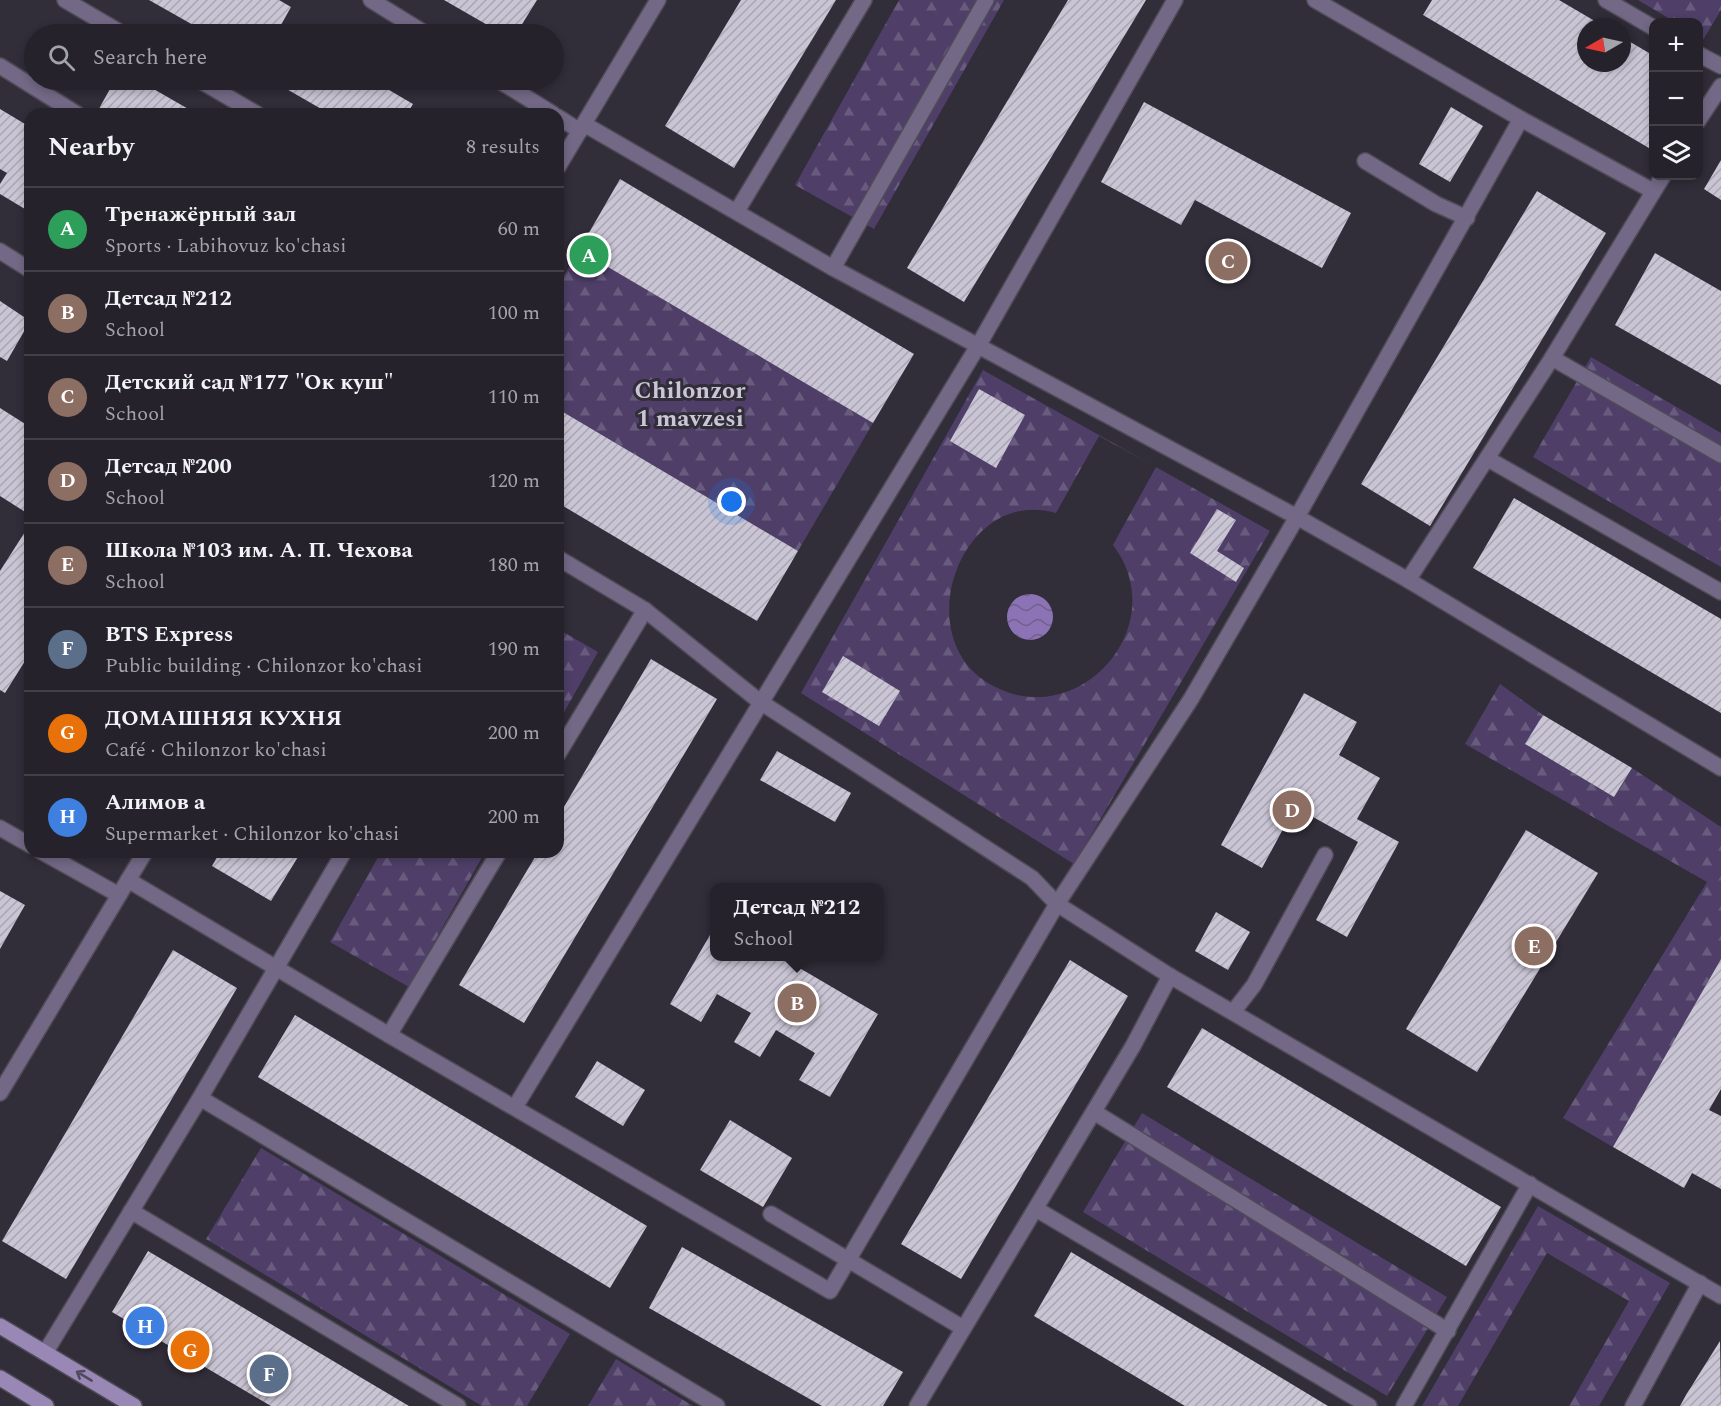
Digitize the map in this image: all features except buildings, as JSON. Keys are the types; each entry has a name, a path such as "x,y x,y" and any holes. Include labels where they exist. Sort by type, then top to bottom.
{"main road":[{"path":"0,1326 134,1406"},
{"path":"0,1378 46,1406"}],"street":[{"path":"65,0 106,24"},
{"path":"371,0 410,24"},
{"path":"564,157 658,0"},
{"path":"737,212 864,0"},
{"path":"833,268 986,0"},
{"path":"515,1107 978,345 1175,0"},
{"path":"1315,0 1521,119 1653,191"},
{"path":"1606,0 1649,26"},
{"path":"1703,57 1721,66"},
{"path":"0,66 24,81"},
{"path":"1703,113 1721,86"},
{"path":"38,90 66,108"},
{"path":"216,90 247,108"},
{"path":"514,90 543,108"},
{"path":"128,880 389,1035 830,1291 846,1260 1057,904 1191,699 1297,517 1521,119"},
{"path":"564,120 582,127 737,212 833,268 1297,517 1408,580 1721,768"},
{"path":"1365,161 1436,204 1467,218"},
{"path":"1408,580 1552,358 1660,180"},
{"path":"0,251 24,266"},
{"path":"1552,358 1721,455"},
{"path":"1488,459 1721,592"},
{"path":"564,562 645,609 759,702 1032,878 1057,904 1170,976 1721,1296"},
{"path":"564,744 645,609"},
{"path":"0,828 24,842"},
{"path":"1233,1012 1254,985 1325,855"},
{"path":"53,858 119,895"},
{"path":"0,1093 141,858"},
{"path":"45,1353 200,1098 274,966 340,858"},
{"path":"389,1035 495,858"},
{"path":"917,1406 1133,1046 1170,976"},
{"path":"200,1098 717,1406"},
{"path":"1094,1112 1448,1331"},
{"path":"1404,1406 1530,1184"},
{"path":"1036,1209 1369,1406"},
{"path":"131,1211 458,1406"},
{"path":"771,1214 963,1328"},
{"path":"1633,1406 1700,1283"}],"green space":[{"path":"899,0 1004,0 874,229 795,185"},
{"path":"1638,0 1721,0 1721,10 1703,40 1703,18 1668,18"},
{"path":"579,250 873,423 798,551 564,413 564,276"},
{"path":"1591,357 1721,433 1721,567 1533,457"},
{"path":"983,370 1153,465 1099,436 1056,513 1023,510 995,521 973,541 957,568 950,598 951,629 962,658 985,681 1018,695 1051,696 1081,685 1106,666 1123,640 1132,609 1129,577 1113,545 1156,467 1270,531 1074,864 801,693"},
{"path":"564,632 598,652 564,712"},
{"path":"1500,684 1543,715 1526,745 1614,797 1632,768 1721,827 1721,959 1613,1147 1563,1118 1707,882 1465,744"},
{"path":"378,858 482,858 409,987 330,942"},
{"path":"1142,1113 1447,1297 1387,1396 1083,1212"},
{"path":"261,1148 570,1334 527,1406 482,1406 206,1239"},
{"path":"1538,1206 1670,1283 1599,1406 1569,1406 1629,1301 1547,1253 1458,1406 1422,1406"},
{"path":"616,1359 693,1406 588,1406"}],"water":[{"path":"1030,594 1039,595 1046,601 1052,608 1052,626 1046,633 1039,639 1030,640 1021,639 1014,633 1008,626 1007,617 1008,608 1014,601 1021,595"}],"place":[{"name":"Тренажёрный зал","path":"589,255"},
{"name":"Детский сад №177 \"Ок куш\"","path":"1228,261"},
{"name":"Детсад №200","path":"1292,810"},
{"name":"Школа №103 им. А. П. Чехова","path":"1534,946"},
{"name":"Детсад №212","path":"797,1003"},
{"name":"Алимов а","path":"145,1326"},
{"name":"ДОМАШНЯЯ КУХНЯ","path":"190,1350"},
{"name":"BTS Express","path":"269,1374"}],"district":[{"name":"Chilonzor 1 mavzesi","path":"690,404"}]}
